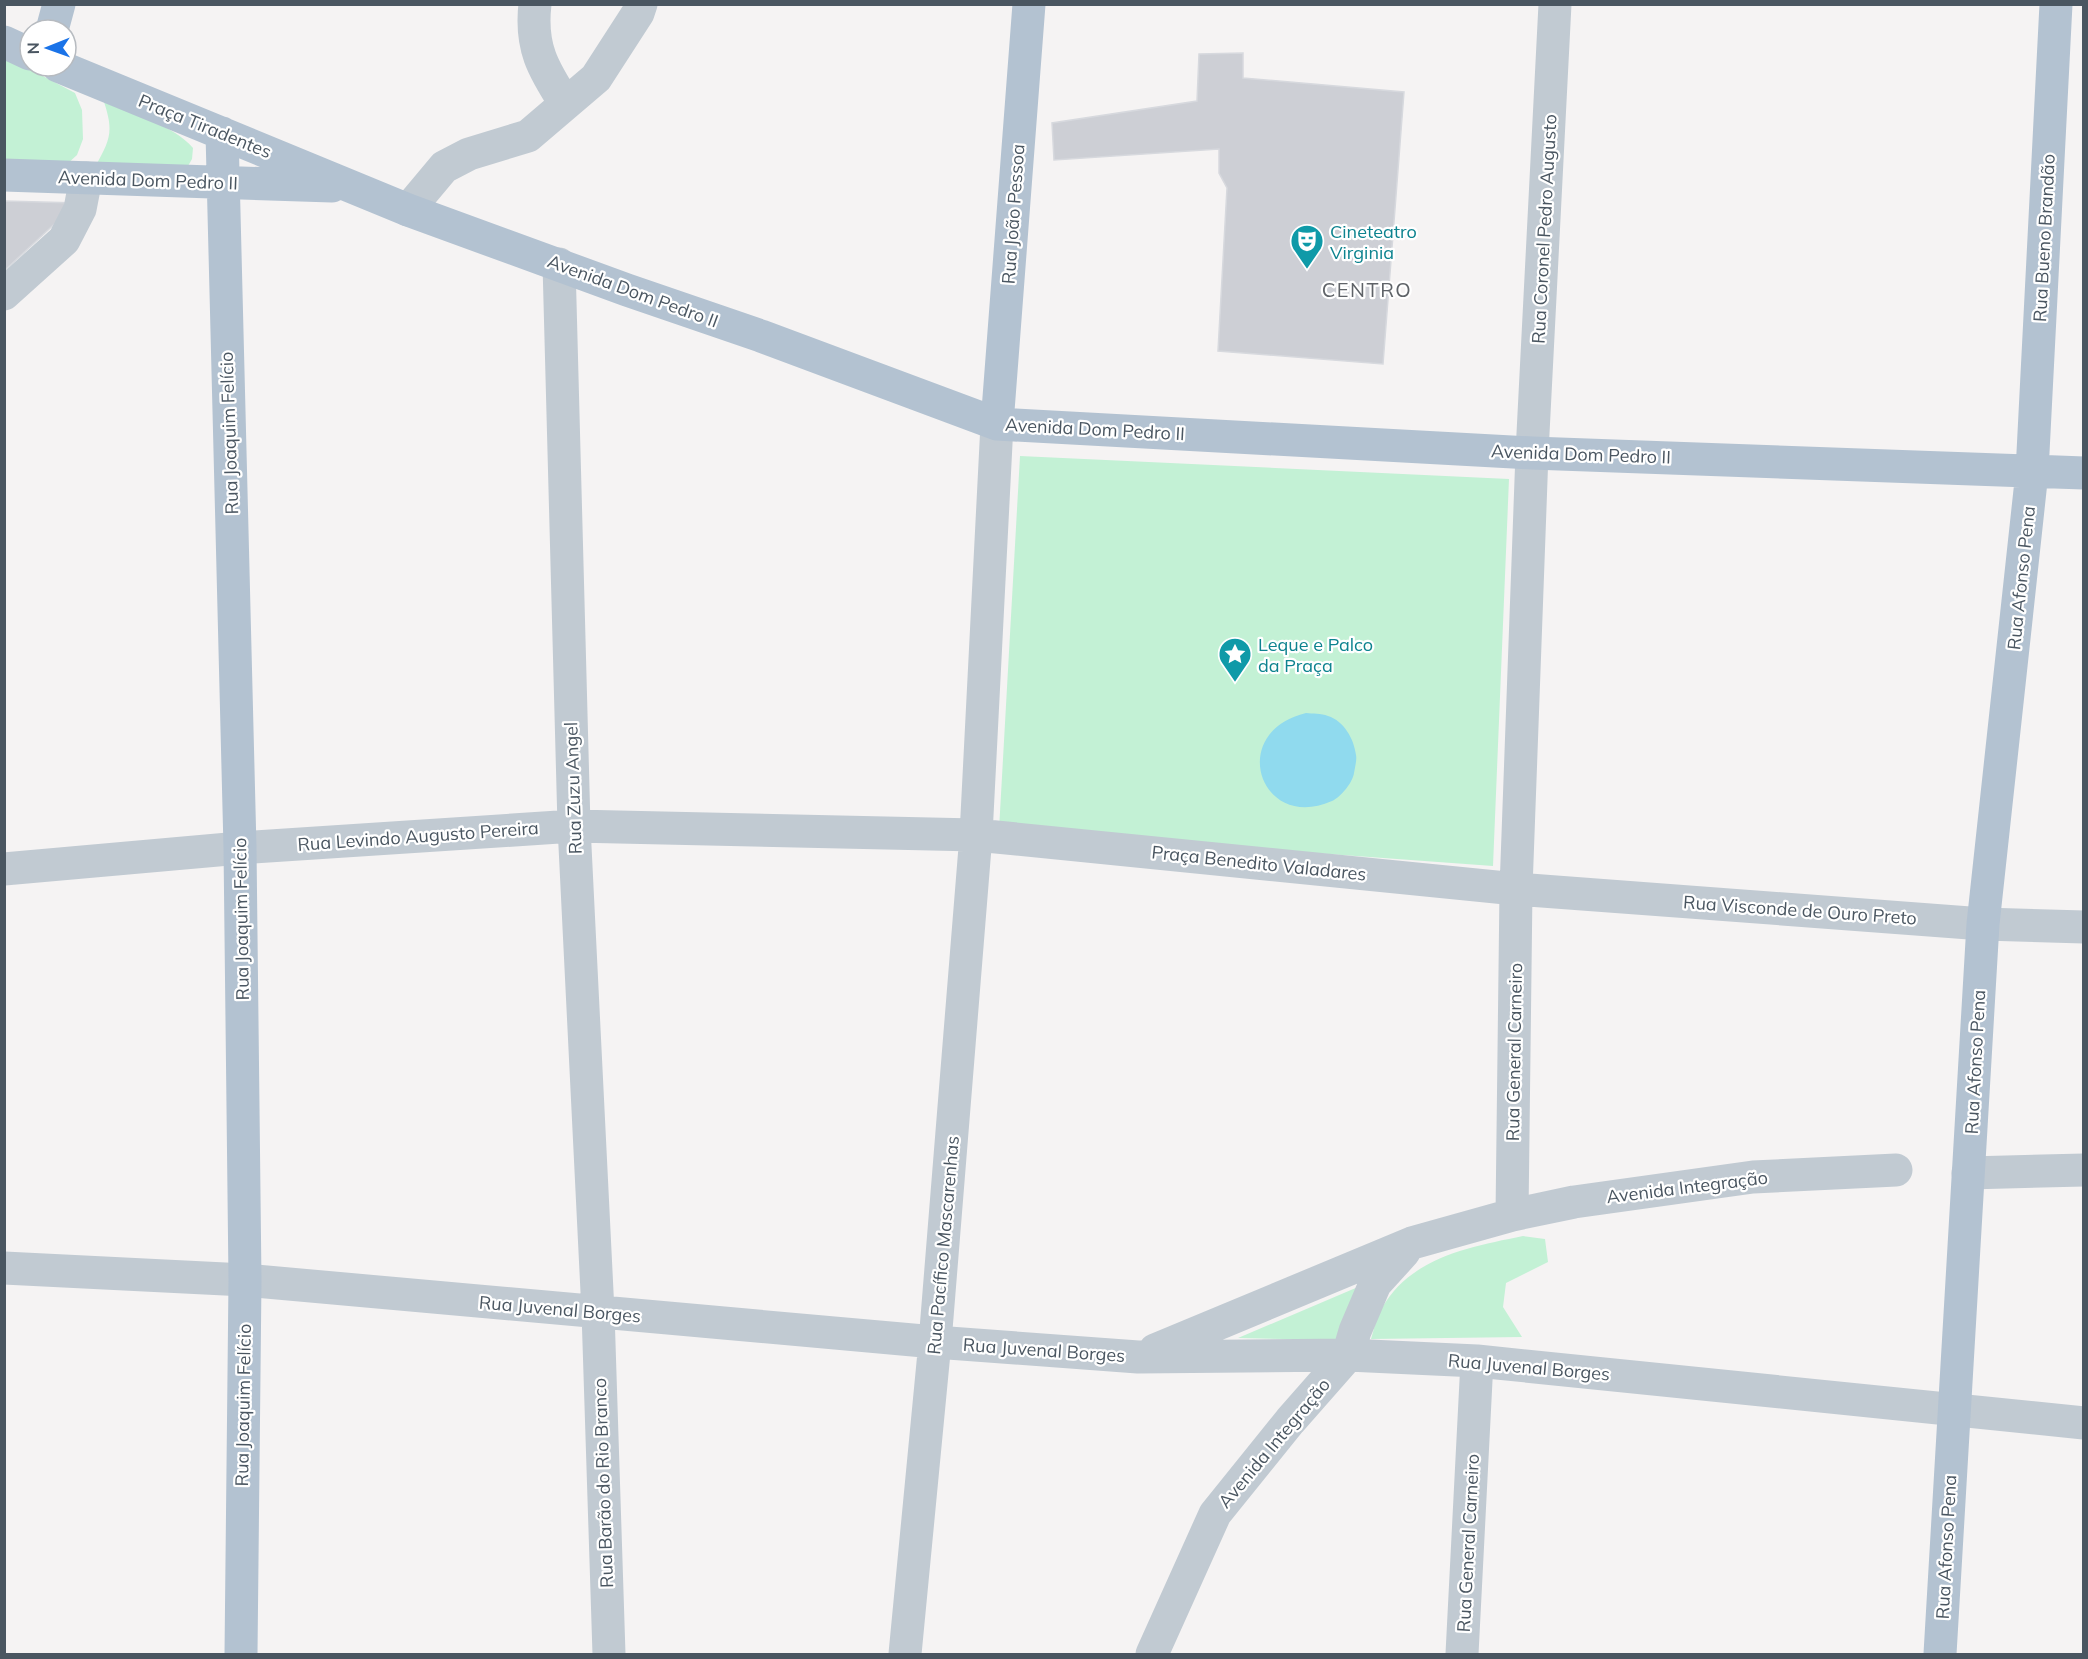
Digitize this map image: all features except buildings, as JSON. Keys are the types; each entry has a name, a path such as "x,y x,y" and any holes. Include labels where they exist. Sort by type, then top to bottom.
{"main road":[{"name":"Rua João Pessoa","path":"997,424 1029,4"},
{"name":"Rua Bueno Brandão","path":"2032,471 2056,4"},
{"path":"4,42 18,48"},
{"name":"Praça Tiradentes","path":"78,74 352,187"},
{"name":"Rua Joaquim Felício","path":"222,134 240,848 245,1280 241,1654"},
{"name":"Avenida Dom Pedro II","path":"4,175 352,187 408,210 761,336 997,424 1532,453 2084,473"},
{"name":"Rua Afonso Pena","path":"1940,1654 1983,924 2032,471"}],"street":[{"path":"535,4 535,47 547,75 565,103"},
{"path":"408,210 444,167 468,154 528,136 596,78 638,13 641,4"},
{"name":"Rua Coronel Pedro Augusto","path":"1532,453 1555,4"},
{"path":"4,294 64,240 80,209 86,178"},
{"name":"Rua Zuzu Angel","path":"559,264 574,826 598,1312"},
{"path":"976,835 997,424"},
{"path":"1516,889 1532,453"},
{"name":"Rua Levindo Augusto Pereira","path":"4,869 240,848 574,826 976,835"},
{"name":"Praça Benedito Valadares","path":"976,835 1516,889"},
{"name":"Rua Pacífico Mascarenhas","path":"905,1654 935,1342 976,835"},
{"name":"Rua Visconde de Ouro Preto","path":"1516,889 1983,924 2084,927"},
{"name":"Rua General Carneiro","path":"1512,1215 1516,889"},
{"name":"Avenida Integração","path":"1138,1357 1412,1243 1512,1215 1574,1202 1753,1177 1896,1170"},
{"path":"1968,1173 2084,1170"},
{"name":"Avenida Integração","path":"1152,1654 1215,1514 1290,1421 1348,1355 1355,1331 1375,1284 1412,1243"},
{"name":"Rua Juvenal Borges","path":"4,1268 245,1280 935,1342 1138,1357 1348,1355 1477,1360 2084,1423"},
{"name":"Rua Barão do Rio Branco","path":"598,1312 609,1654"},
{"name":"Rua General Carneiro","path":"1462,1654 1477,1360"}],"green space":[{"path":"5,56 18,63 18,78 47,78 75,93 82,110 83,139 77,155 66,165 5,163"},
{"path":"104,102 164,127 185,140 193,148 192,159 188,166 95,167 104,150 110,129"},
{"path":"1020,456 1509,479 1493,866 999,830"},
{"path":"1523,1236 1545,1239 1548,1262 1506,1283 1503,1307 1522,1337 1371,1339 1382,1308 1394,1291 1425,1266 1463,1250"},
{"path":"1358,1287 1338,1340 1238,1338"}],"water":[{"path":"1306,713 1325,715 1339,722 1350,737 1356,757 1353,777 1343,793 1332,801 1307,807 1286,803 1271,792 1262,776 1260,758 1266,739 1281,724"}],"place":[{"name":"Cineteatro Virginia","path":"1307,270"},
{"name":"Leque e Palco da Praça","path":"1235,683"}],"district":[{"name":"CENTRO","path":"1367,289"}]}
